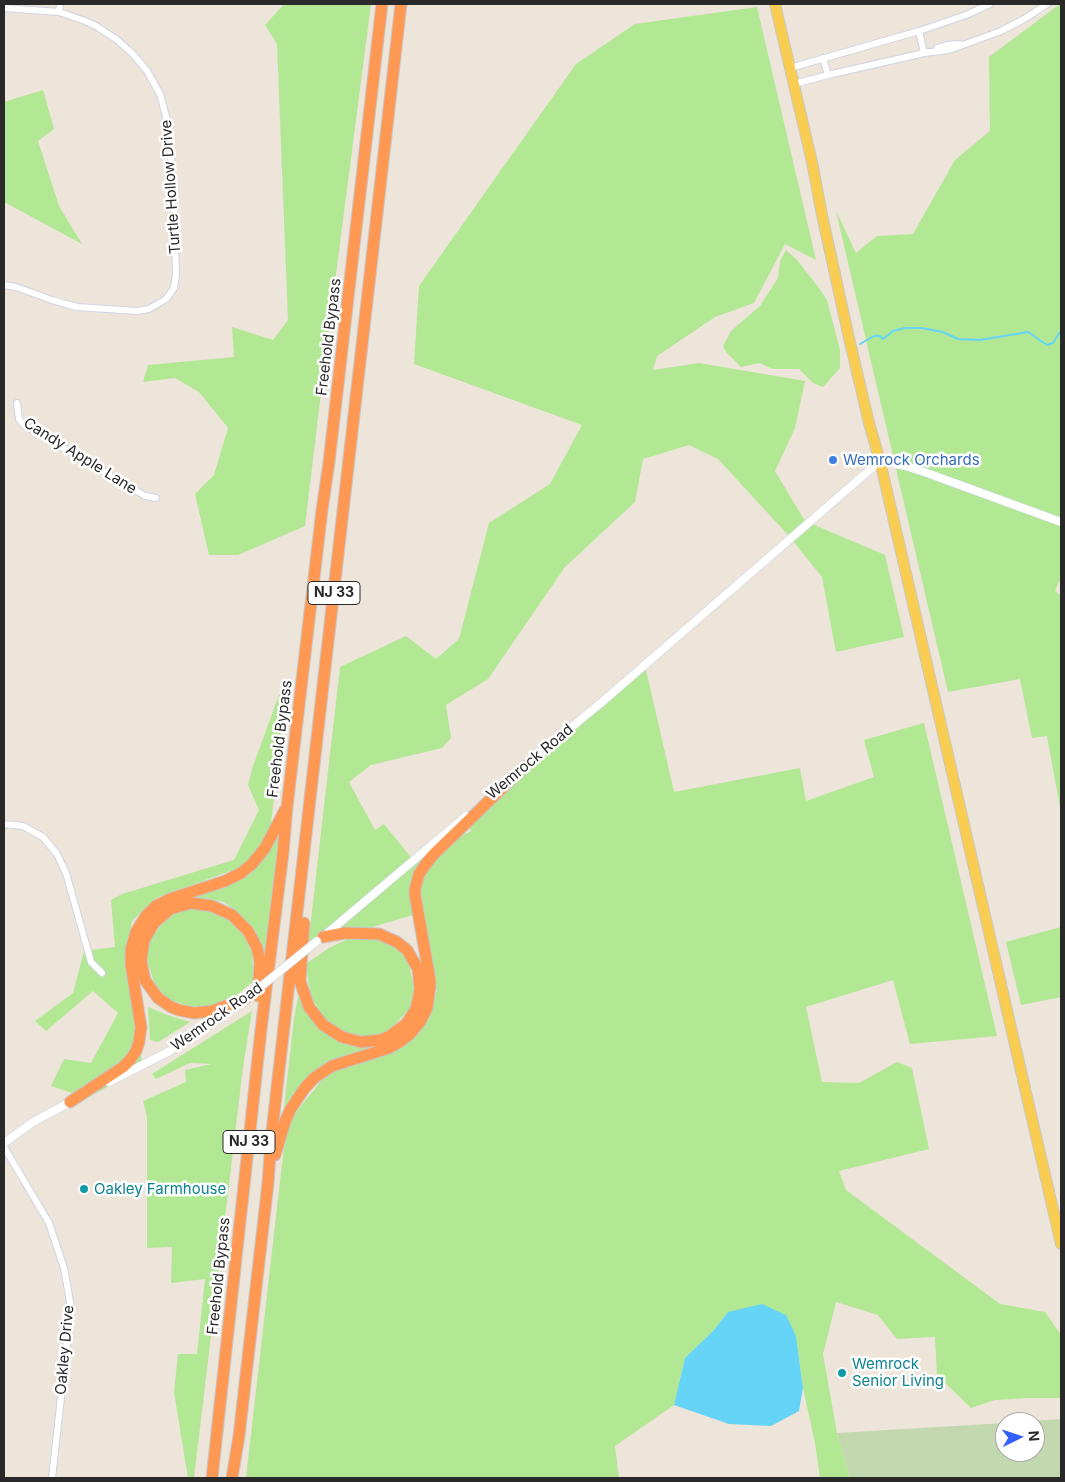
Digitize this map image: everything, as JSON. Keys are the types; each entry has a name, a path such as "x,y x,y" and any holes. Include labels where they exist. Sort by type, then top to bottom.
{"highway":[{"name":"Freehold Bypass","path":"212,1478 287,807 382,4"},
{"name":"NJ 33","path":"232,1478 239,1436 268,1183 272,1130 401,4"},
{"path":"268,1183 285,1122 300,1094 309,1082 319,1073 332,1066 389,1048 410,1034 420,1022 427,1008 430,980 415,896 419,874 433,855 525,766"},
{"path":"70,1102 123,1067 136,1051 141,1027 131,957 136,932 146,916 156,906 170,899 225,881 241,873 252,864 265,848 287,807"},
{"path":"307,827 300,981 309,1007 323,1025 338,1035 349,1039 374,1042 398,1031 412,1016 419,1000 418,969 407,950 397,942 379,934 345,933 320,939"},
{"path":"247,1156 259,986 260,962 257,948 248,931 238,920 219,908 204,904 191,903 174,907 164,913 154,923 144,940 141,961 146,980 158,998 165,1004 179,1010 194,1013 212,1011 249,996"}],"main road":[{"path":"775,4 812,162 851,347 880,461 1061,1244"}],"street":[{"path":"59,12 60,4"},
{"path":"790,68 918,31 966,15 990,4"},
{"path":"794,84 828,74 924,53 949,50 1001,31 1026,18 1046,4"},
{"name":"Turtle Hollow Drive","path":"4,8 59,12 96,26 124,46 147,71 160,94 167,116 170,140 176,274 174,288 166,300 149,310 137,311 77,307 16,287 4,285"},
{"path":"918,31 924,53"},
{"path":"823,58 828,74"},
{"name":"Candy Apple Lane","path":"16,403 19,419 24,425 145,496 156,498"},
{"path":"880,461 927,473 1061,522"},
{"name":"Wemrock Road","path":"4,1143 33,1122 168,1052 249,996 320,939 609,696 880,461"},
{"path":"4,824 23,826 44,838 57,854 66,873 91,962 102,973"},
{"name":"Oakley Drive","path":"4,1147 48,1224 64,1268 71,1307 52,1478"}],"green space":[{"path":"284,4 371,4 305,526 238,555 209,555 195,494 214,475 228,428 199,392 175,378 143,382 148,365 234,357 232,327 273,340 288,320 277,44 265,25"},
{"path":"1060,4 1061,577 1055,591 1061,596 1061,813 1047,736 1032,738 1020,679 948,692 836,211 856,253 877,236 913,234 955,160 990,131 989,57"},
{"path":"757,7 816,260 785,244 754,303 715,317 657,356 653,370 699,363 805,381 795,428 775,471 805,521 885,555 904,637 836,652 822,577 789,536 718,459 689,445 643,459 635,502 565,567 488,679 446,705 451,738 442,748 371,765 349,782 375,830 384,824 413,860 471,831 465,817 644,661 674,792 800,768 806,801 874,777 864,740 924,723 997,1036 910,1044 893,980 806,1007 822,1082 859,1083 897,1062 912,1068 929,1149 839,1171 846,1190 1000,1304 1045,1312 1061,1335 1061,1398 995,1400 971,1408 937,1375 935,1337 897,1339 878,1315 836,1302 823,1354 837,1433 850,1478 820,1478 815,1443 803,1388 796,1336 728,1312 714,1330 685,1358 674,1405 615,1446 619,1478 246,1478 285,1138 293,1116 326,1075 420,1033 437,991 423,912 308,946 340,667 406,636 436,659 459,639 489,523 550,484 582,425 414,364 419,286 576,64 635,24"},
{"path":"43,90 54,129 38,141 59,206 82,244 4,202 4,102"},
{"path":"786,250 797,260 827,300 840,350 840,368 823,387 813,383 799,369 773,369 759,363 741,367 726,352 723,346 731,331 760,306 778,278 780,261"},
{"path":"287,687 268,849 241,867 156,898 132,921 126,950 143,1068 87,1098 51,1086 64,1059 91,1063 118,1013 93,991 46,1031 35,1021 73,993 84,951 115,947 111,900 122,894 234,860 259,810 248,785 253,766 279,695"},
{"path":"278,834 266,958 255,930 238,912 224,902 203,898 188,898 248,874 265,857"},
{"path":"205,908 228,917 241,930 252,953 254,981 229,1001 198,1009 167,999 154,982 147,960 150,939 164,922 181,909"},
{"path":"1061,927 1061,997 1021,1005 1006,942"},
{"path":"371,937 389,942 408,960 414,989 410,1008 388,1032 368,1037 346,1032 324,1019 311,996 307,963 329,948 348,939"},
{"path":"299,992 315,1024 342,1043 375,1047 297,1089 284,1108 294,1018"},
{"path":"148,1007 190,1022 158,1042 150,1040"},
{"path":"252,1011 243,1067 194,1478 188,1478 174,1392 178,1354 197,1354 205,1279 171,1283 172,1247 147,1248 147,1116 143,1101 186,1082 185,1070 212,1064 190,1063 156,1079 152,1074"},
{"path":"1061,1419 1061,1478 850,1478 837,1433 995,1424 995,1462 1045,1462 1045,1420"}],"water":[{"path":"762,1304 786,1315 796,1336 803,1388 799,1411 771,1426 729,1424 674,1405 685,1358 714,1330 728,1312"}],"waterway":[{"path":"860,344 874,336 880,336 883,339 893,331 905,328 921,328 943,332 958,339 980,340 1028,332 1047,345 1053,343 1061,332"}],"place":[{"name":"Wemrock Orchards","path":"833,460"},
{"name":"Oakley Farmhouse","path":"84,1189"},
{"name":"Wemrock Senior Living","path":"842,1373"}]}
